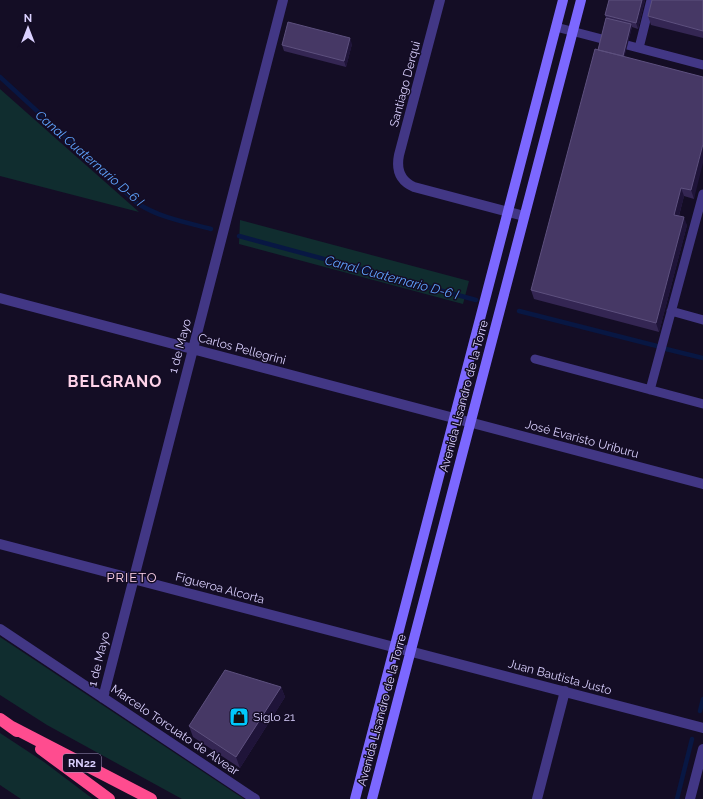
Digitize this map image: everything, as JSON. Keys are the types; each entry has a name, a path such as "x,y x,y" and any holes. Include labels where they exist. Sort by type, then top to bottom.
{"highway":[{"name":"RN22","path":"0,719 109,799"},
{"name":"RN22","path":"12,727 151,799"}],"main road":[{"name":"Avenida Lisandro de la Torre","path":"356,799 563,0"},
{"name":"Avenida Lisandro de la Torre","path":"372,799 581,0"}],"street":[{"name":"1 de Mayo","path":"103,698 283,0"},
{"name":"Santiago Derqui","path":"440,0 399,155 399,174 404,182 414,187 508,212"},
{"path":"508,212 524,216"},
{"name":"Carlos Pellegrini","path":"0,298 454,418"},
{"name":"José Evaristo Uriburu","path":"454,418 703,484"},
{"name":"Figueroa Alcorta","path":"0,544 411,651"},
{"name":"Marcelo Torcuato de Alvear","path":"0,629 255,799"},
{"name":"Juan Bautista Justo","path":"411,651 703,728"},
{"path":"537,799 565,692"},
{"path":"690,799 703,749"}],"lane":[{"path":"639,48 651,0"},
{"path":"556,27 602,39"},
{"path":"627,45 703,65"},
{"path":"650,390 703,194"},
{"path":"671,311 703,320"},
{"path":"536,360 703,404"}],"green space":[{"path":"0,89 139,212 0,176"},
{"path":"240,220 469,281 463,304 239,244"},
{"path":"0,637 244,799 182,799 47,725 0,695"},
{"path":"0,733 44,762 93,799 21,799 0,785"}],"building":[{"path":"609,0 642,0 636,23 605,15"},
{"path":"652,0 703,0 703,31 648,16"},
{"path":"606,18 631,24 623,56 598,50"},
{"path":"288,22 350,38 344,61 282,45"},
{"path":"595,49 703,77 703,144 691,190 681,188 674,215 684,217 656,323 531,290"},
{"name":"Siglo 21","path":"225,670 281,687 236,757 189,726"}],"waterway":[{"name":"Canal Cuaternario D-6 I","path":"0,77 137,203 164,216 211,229"},
{"name":"Canal Cuaternario D-6 I","path":"239,236 476,300"},
{"name":"Canal Cuaternario D-6 I","path":"519,311 657,346"},
{"name":"Canal Cuaternario D-6 I","path":"666,349 703,358"},
{"path":"700,711 703,699"},
{"path":"677,799 692,739"}],"place":[{"name":"Siglo 21","path":"239,717"}],"district":[{"name":"BELGRANO","path":"115,381"},
{"name":"PRIETO","path":"132,577"}]}
